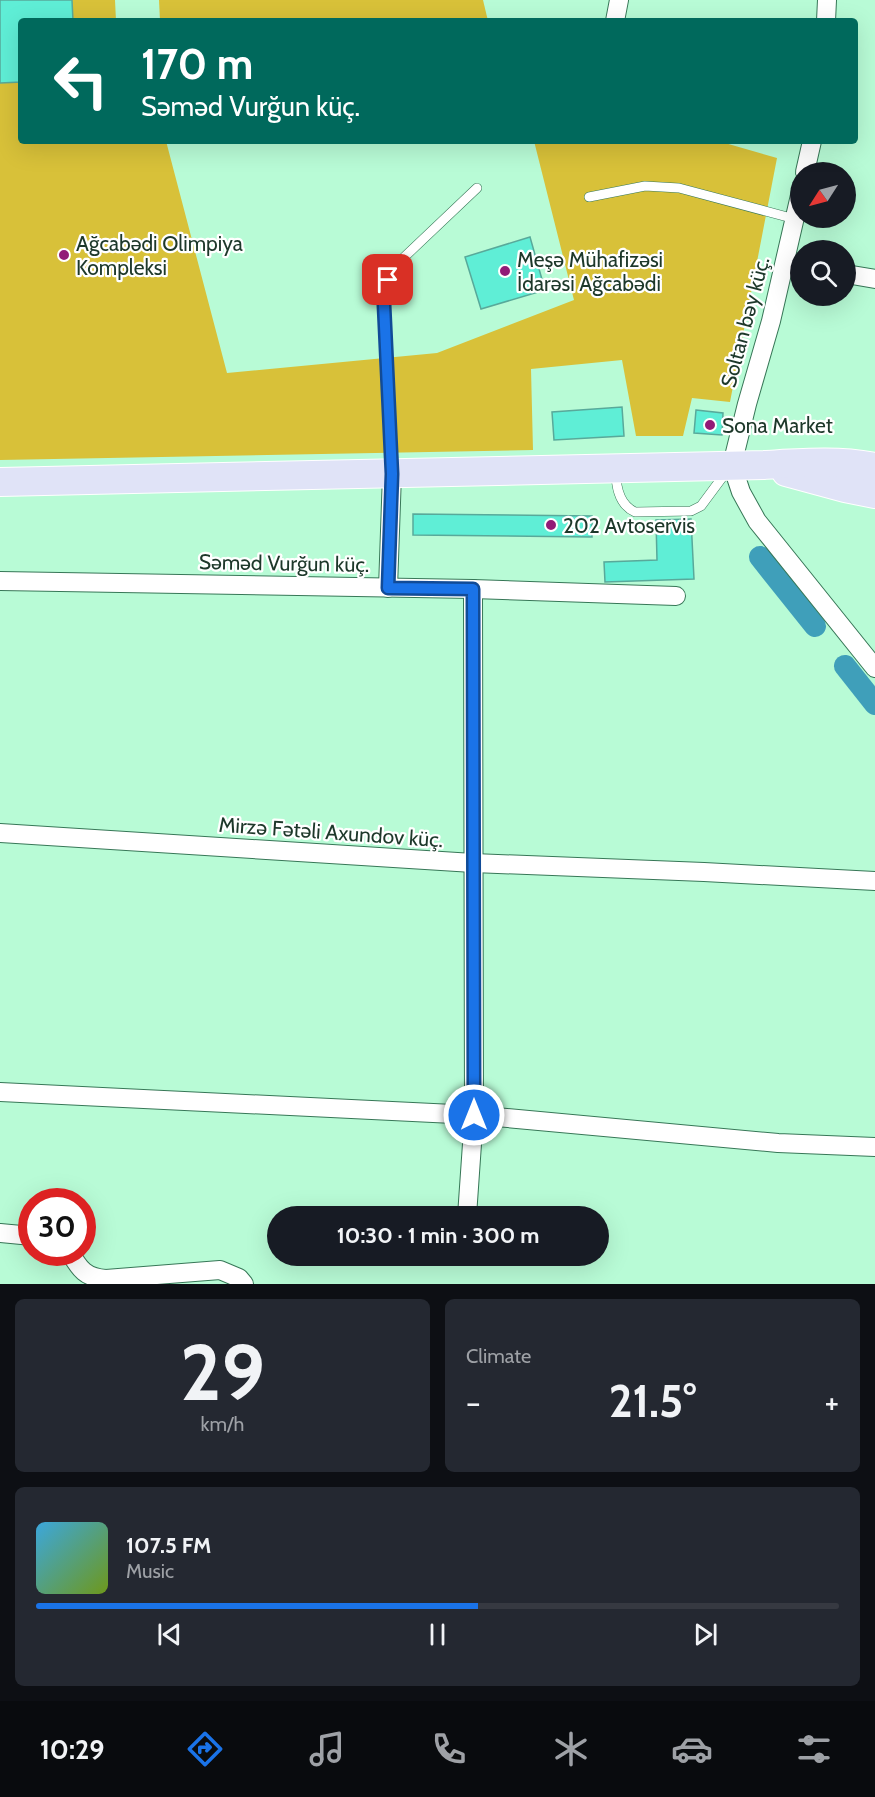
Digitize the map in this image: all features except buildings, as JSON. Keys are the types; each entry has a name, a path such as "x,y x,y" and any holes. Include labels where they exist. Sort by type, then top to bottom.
{"main road":[{"path":"0,482 814,462 848,462 875,467"},
{"path":"764,465 875,494"}],"street":[{"path":"616,18 619,0"},
{"path":"826,18 827,0"},
{"path":"806,162 808,144"},
{"name":"Soltan bəy küç.","path":"732,465 771,321 790,270"},
{"path":"856,276 875,279"},
{"path":"732,465 741,492 757,521 875,668"},
{"path":"388,588 392,474"},
{"name":"Səməd Vurğun küç.","path":"0,581 473,589 676,596"},
{"path":"468,1206 474,1115 473,589"},
{"name":"Mirzə Fətəli Axundov küç.","path":"0,833 473,863 875,881"},
{"path":"0,1092 474,1115 778,1143 875,1147"},
{"path":"0,1233 18,1235"},
{"path":"77,1266 92,1278 106,1279 220,1270 239,1278 244,1284"}],"lane":[{"path":"589,197 645,186 679,188 790,218"},
{"path":"392,474 384,305 388,280 398,263 477,188"},
{"path":"616,467 618,494 628,509 635,512 691,511 700,506 732,465"}],"shaded area":[{"path":"0,0 115,0 116,18 18,18 18,144 167,144 227,373 437,353 574,300 535,144 728,144 777,158 730,402 692,398 683,436 636,436 622,360 531,369 533,450 0,460"},
{"path":"159,0 483,0 487,18 160,18"}],"waterway":[{"path":"760,557 815,626"},
{"path":"845,666 875,704"}],"place":[{"name":"Ağcabədi Olimpiya Kompleksi","path":"64,255"},
{"name":"Meşə Mühafizəsi İdarəsi Ağcabədi","path":"505,271"},
{"name":"Sona Market","path":"710,425"},
{"name":"202 Avtoservis","path":"551,525"}],"route":[{"path":"388,280 384,305 392,474 388,588 473,589 474,1115"}]}
